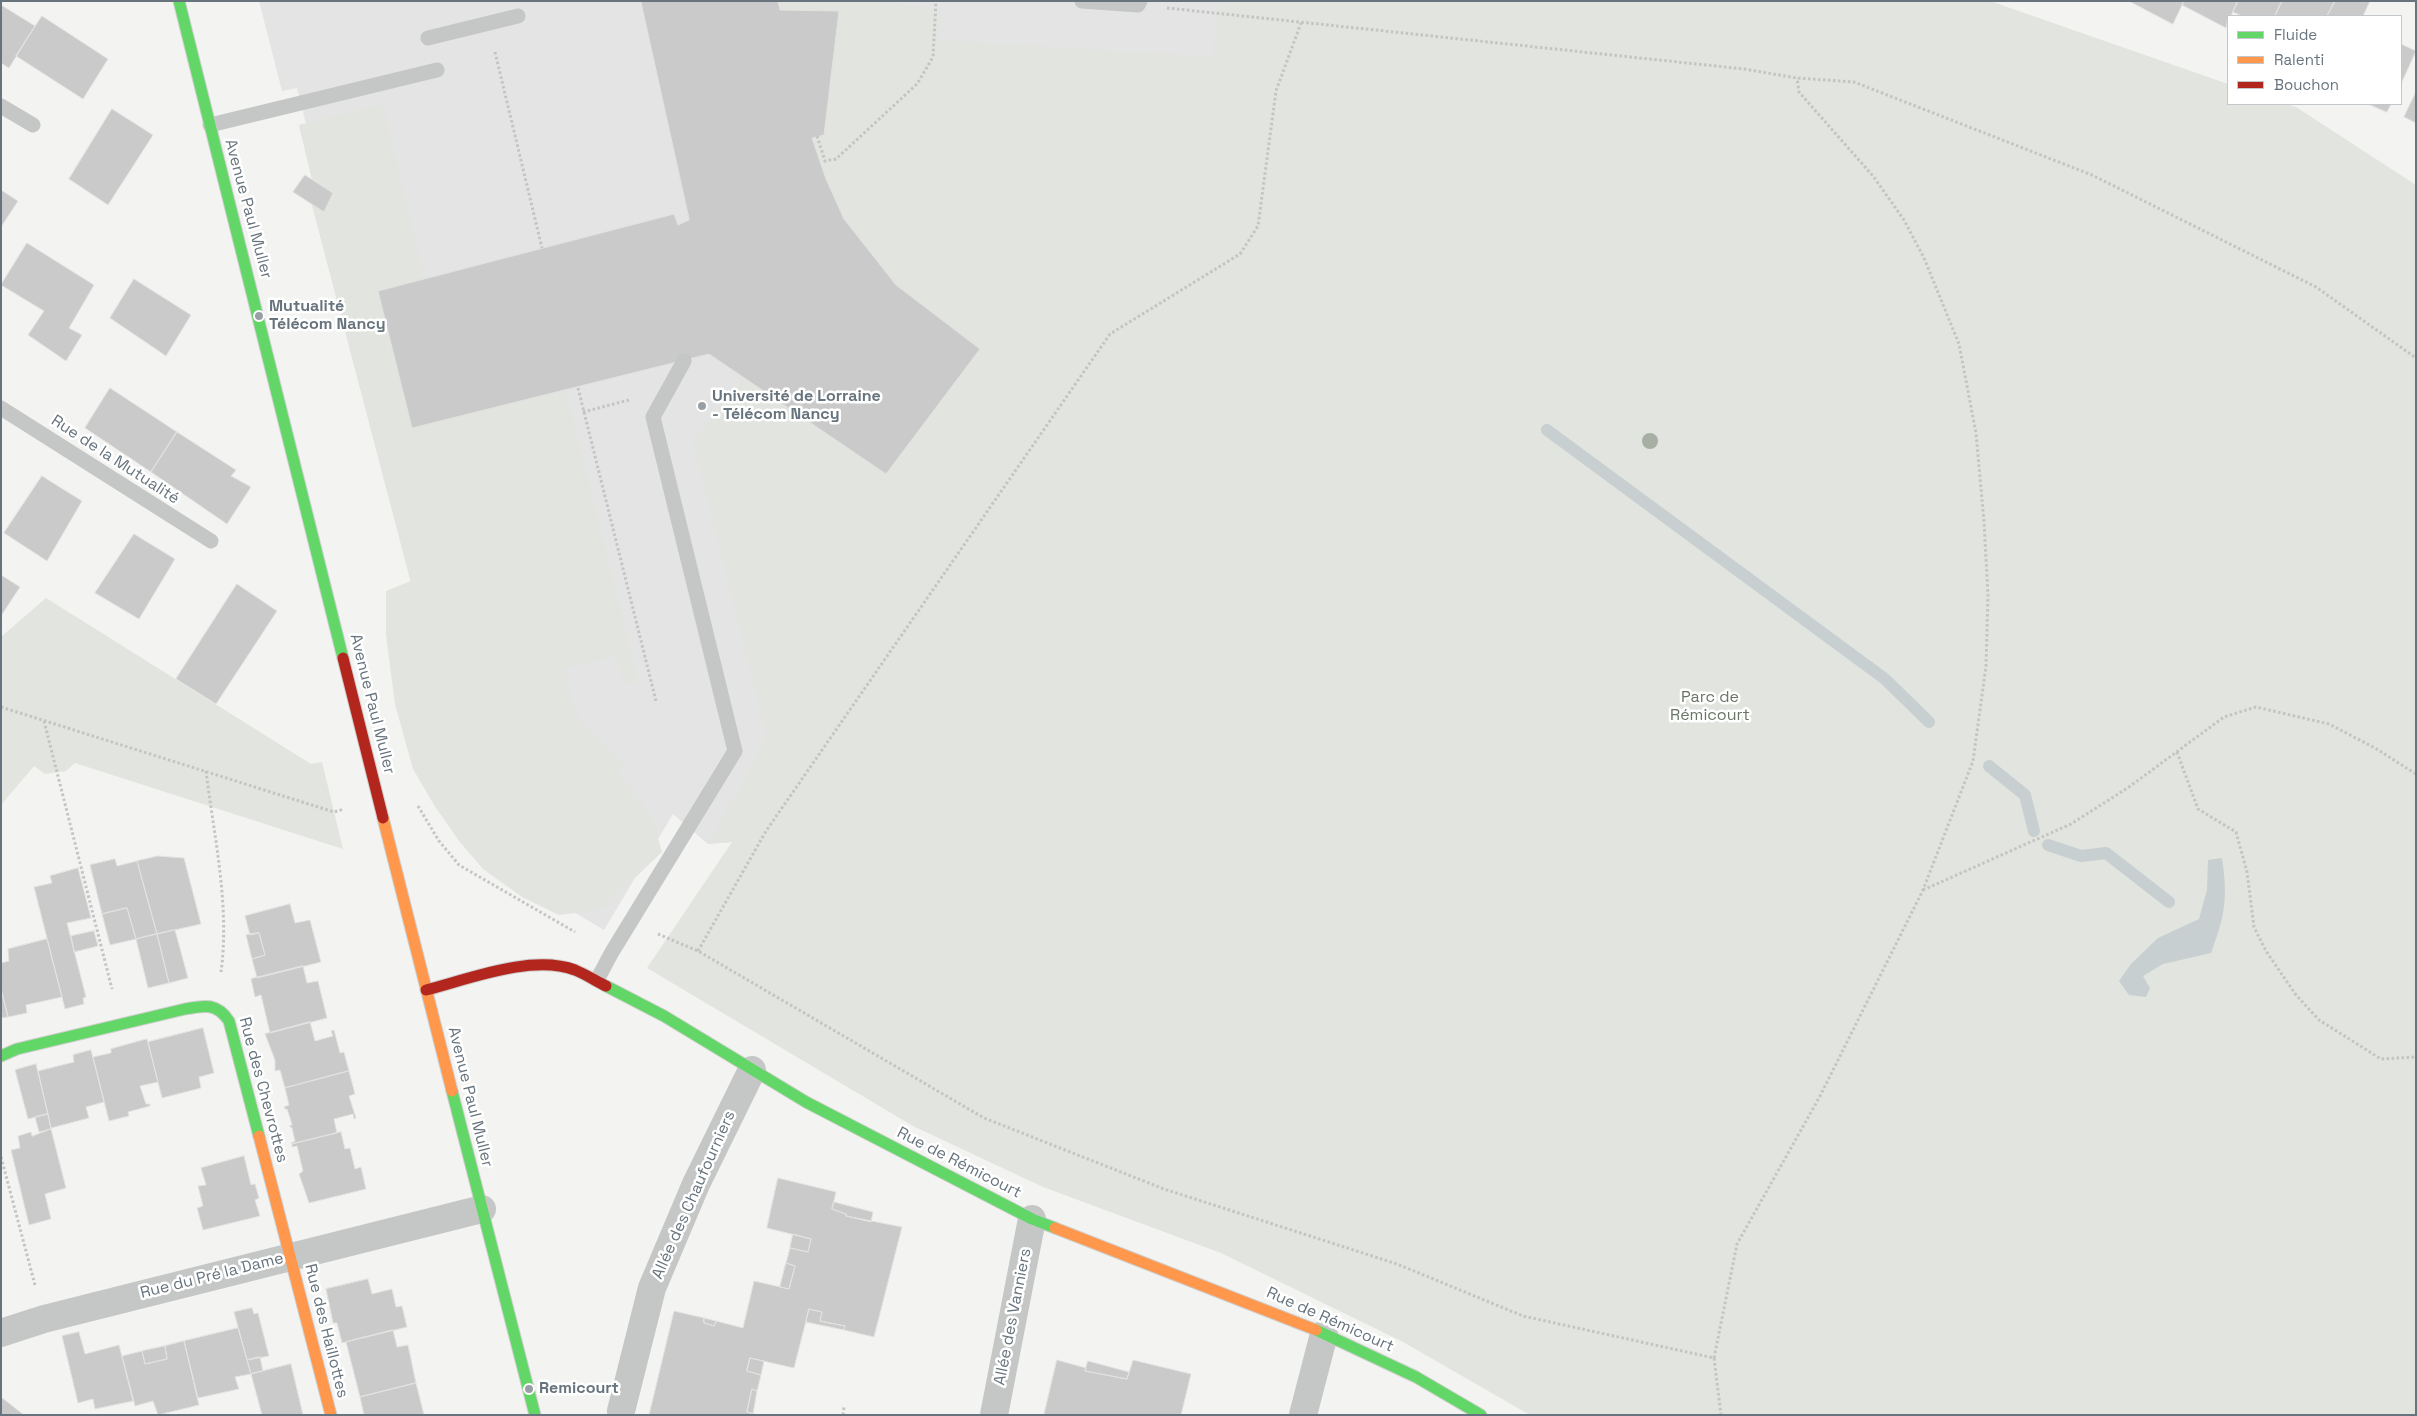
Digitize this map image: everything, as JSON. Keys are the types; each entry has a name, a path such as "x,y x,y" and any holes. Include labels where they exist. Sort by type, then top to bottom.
{"street":[{"name":"Avenue Paul Muller","path":"179,1 426,990 535,1415"},
{"name":"Rue de Rémicourt","path":"426,990 513,968 546,965 574,970 597,980 664,1016 806,1102 1032,1219 1335,1337 1416,1377 1481,1415"},
{"path":"1,1056 17,1049 186,1008 214,1005"},
{"name":"Rue des Chevrottes","path":"214,1005 223,1010 229,1021 290,1256"},
{"name":"Allée des Chaufourniers","path":"621,1411 656,1278 696,1184 752,1070"},
{"name":"Rue du Pré la Dame","path":"1,1333 44,1319 482,1209"},
{"name":"Allée des Vanniers","path":"994,1415 1032,1219"},
{"name":"Rue des Haillottes","path":"290,1256 330,1415"},
{"path":"1303,1415 1324,1334"}],"lane":[{"path":"1082,1 1139,3"},
{"path":"428,38 518,16"},
{"path":"210,125 437,70"},
{"path":"1,106 33,125"},
{"path":"597,980 612,952 735,751 653,417 684,361"},
{"name":"Rue de la Mutualité","path":"1,408 210,541"}],"path":[{"path":"817,136 825,161 836,159 844,154 917,84 933,57 936,1"},
{"path":"1139,3 1301,23 1734,68 1797,78 1854,82 2092,175 2316,287 2416,358"},
{"path":"1301,23 1276,91 1258,226 1240,254 1110,334 766,831 698,951 993,1121 1164,1189 1397,1264 1523,1316 1714,1358"},
{"path":"476,26 491,41 496,55 542,248"},
{"path":"1721,1415 1714,1358 1737,1244 1819,1098 1923,890 1973,761 1986,666 1988,594 1976,433 1959,344 1924,258 1904,220 1873,176 1799,92 1797,78"},
{"path":"578,388 656,701"},
{"path":"583,412 631,400"},
{"path":"1,707 334,812 348,809"},
{"path":"1923,890 2070,824 2129,787 2224,717 2256,707 2329,724 2375,748 2416,774"},
{"path":"44,721 121,1024"},
{"path":"2177,752 2198,809 2236,832 2247,872 2254,927 2266,951 2296,995 2319,1020 2381,1060 2416,1057"},
{"path":"206,771 222,898 224,940 220,985 214,1005"},
{"path":"415,803 439,841 459,866 507,895 612,952"},
{"path":"1,1157 44,1319"},
{"path":"843,1415 844,1407"}],"shaded area":[{"name":"Université de Lorraine - Télécom Nancy","path":"259,1 1287,1 732,842 708,844 673,814 604,930 483,858 312,205 324,211 333,193 312,179 299,125 306,124 297,88 282,91"},
{"path":"2222,858 2225,885 2224,907 2211,953 2163,964 2143,976 2150,988 2146,997 2129,995 2119,981 2131,964 2158,938 2199,919 2207,890 2208,860"}],"green space":[{"name":"Parc de Rémicourt","path":"778,1 871,1 941,9 939,40 1213,57 1219,1 1990,1 2227,84 2227,105 2289,105 2296,107 2416,185 2416,1415 1530,1415 1403,1342 1221,1253 1043,1187 913,1126 647,968 732,842 708,844 760,751 766,735 693,442 743,379 886,474 980,349 896,285 844,219 826,179 812,138 824,135 839,12 780,10"},
{"path":"383,104 424,279 378,291 412,428 566,391 638,681 624,684 617,656 564,669 571,698 581,724 625,767 617,774 651,814 662,852 601,910 559,915 522,897 483,869 459,841 434,805 413,769 395,704 386,635 386,591 411,581 312,205 324,211 333,194 312,179 299,125"},
{"path":"46,598 311,764 322,762 343,849 75,763 66,771 45,774 34,766 1,805 1,637"}],"building":[{"path":"641,1 778,1 780,10 839,11 824,135 812,138 826,179 844,219 896,285 980,349 886,474 709,354 412,428 378,291 674,214 678,225 689,220"},
{"path":"2129,1 2184,1 2173,24"},
{"path":"2184,1 2238,1 2231,15 2227,15 2226,28 2182,5"},
{"path":"2238,1 2282,1 2275,15 2240,15 2233,12"},
{"path":"2282,1 2335,1 2328,15 2275,15"},
{"path":"2335,1 2370,1 2363,15 2328,15"},
{"path":"1,5 35,26 9,68 1,63"},
{"path":"42,16 108,59 83,99 16,56"},
{"path":"2402,44 2416,51 2402,82"},
{"path":"2416,92 2416,123 2404,117"},
{"path":"2370,105 2390,105 2387,112"},
{"path":"112,109 153,135 108,205 69,179"},
{"path":"305,175 333,193 324,212 293,192"},
{"path":"1,190 18,201 1,227"},
{"path":"27,243 94,285 69,328 82,335 66,361 28,335 44,311 1,285"},
{"path":"134,279 191,315 166,356 110,318"},
{"path":"110,388 177,432 151,472 85,428"},
{"path":"177,432 236,470 231,476 251,487 227,524 151,472"},
{"path":"42,476 82,501 47,561 4,533"},
{"path":"134,534 175,559 139,619 95,593"},
{"path":"1,575 20,587 1,616"},
{"path":"237,584 277,611 216,704 176,679"},
{"path":"158,856 184,858 201,924 157,934 137,861"},
{"path":"115,859 117,866 137,861 157,934 136,939 127,908 102,914 90,865"},
{"path":"78,868 91,918 67,923 86,997 83,998 84,1004 65,1009 34,887 52,883 50,876"},
{"path":"290,904 295,923 310,920 321,962 257,978 252,959 265,955 259,933 250,935 245,916"},
{"path":"127,908 136,939 110,945 102,914"},
{"path":"175,930 188,978 169,983 157,934"},
{"path":"94,931 98,946 74,952 71,936"},
{"path":"259,933 265,955 252,959 246,935"},
{"path":"157,934 169,983 148,988 136,939"},
{"path":"47,939 62,997 26,1005 27,1013 8,1017 1,989 1,963 9,961 8,949"},
{"path":"303,966 307,983 318,981 327,1018 270,1033 261,995 255,997 251,979"},
{"path":"1,989 8,1017 1,1018"},
{"path":"310,1022 315,1041 333,1036 331,1031 334,1030 340,1053 344,1052 349,1071 285,1088 280,1070 275,1071 275,1060 265,1034"},
{"path":"203,1028 214,1073 199,1077 201,1088 162,1098 148,1042"},
{"path":"147,1039 158,1082 140,1086 146,1104 150,1104 150,1106 128,1112 129,1116 109,1121 93,1057 111,1053 111,1049"},
{"path":"91,1050 104,1102 86,1107 89,1118 51,1128 38,1071 74,1062 73,1055"},
{"path":"36,1064 48,1114 28,1119 15,1070"},
{"path":"349,1071 355,1094 349,1096 356,1118 354,1119 353,1114 334,1119 337,1133 292,1144 295,1141 292,1128 289,1126 292,1125 287,1109 284,1107 289,1105 285,1088"},
{"path":"48,1114 51,1129 39,1132 35,1117"},
{"path":"51,1129 66,1188 45,1194 51,1219 29,1225 11,1150 20,1148 18,1136 31,1132 32,1136"},
{"path":"341,1132 345,1149 350,1148 355,1169 361,1167 366,1189 309,1203 299,1174 303,1171 297,1146 292,1147 292,1144"},
{"path":"244,1156 251,1185 255,1184 259,1198 255,1200 260,1216 203,1230 197,1208 203,1206 198,1186 206,1185 201,1168"},
{"path":"778,1178 836,1192 832,1209 846,1214 846,1216 902,1227 874,1337 844,1330 845,1326 820,1321 822,1312 809,1309 794,1368 750,1358 747,1371 761,1375 757,1391 752,1389 747,1412 758,1415 649,1415 674,1311 704,1318 704,1323 714,1326 716,1321 743,1328 754,1281 789,1289 795,1266 786,1263 790,1248 808,1252 811,1239 767,1228"},
{"path":"834,1202 873,1212 871,1222 846,1216 846,1214 832,1209"},
{"path":"793,1234 811,1239 808,1252 790,1248"},
{"path":"786,1263 795,1266 789,1289 780,1287"},
{"path":"368,1279 372,1294 392,1289 396,1307 402,1306 407,1327 342,1343 337,1323 333,1323 326,1289"},
{"path":"252,1308 254,1314 258,1313 269,1356 247,1360 234,1312"},
{"path":"809,1309 822,1312 820,1321 845,1326 844,1330 806,1322"},
{"path":"704,1318 716,1321 714,1326 704,1323"},
{"path":"238,1328 251,1374 235,1377 239,1389 198,1398 184,1341"},
{"path":"393,1330 397,1347 408,1345 416,1383 360,1397 346,1342"},
{"path":"79,1332 85,1354 119,1345 133,1401 95,1409 93,1399 78,1403 62,1336"},
{"path":"184,1341 199,1405 158,1415 153,1401 135,1406 122,1356 142,1351 145,1364 167,1359 165,1346"},
{"path":"165,1346 167,1359 145,1364 142,1351"},
{"path":"260,1357 263,1371 251,1374 247,1360"},
{"path":"750,1358 764,1361 761,1375 747,1371"},
{"path":"1057,1360 1086,1368 1085,1371 1127,1379 1133,1360 1191,1374 1181,1415 1044,1415"},
{"path":"1088,1361 1129,1372 1127,1379 1085,1371"},
{"path":"291,1364 303,1415 262,1415 251,1374"},
{"path":"416,1383 424,1415 364,1415 360,1397"},
{"path":"752,1389 757,1391 753,1414 747,1412"},
{"path":"1,1397 24,1415 1,1415"}],"waterway":[{"path":"1547,430 1885,679 1929,722"},
{"path":"1989,766 2025,795 2034,831"},
{"path":"2048,845 2081,856 2106,853 2169,902"}],"traffic: fast":[{"path":"179,1 343,658"},
{"path":"606,986 664,1016 806,1102 1032,1219 1055,1228"},
{"path":"1,1056 17,1049 185,1009 205,1006 215,1008 229,1021 259,1136"},
{"path":"452,1091 535,1415"},
{"path":"1316,1330 1416,1377 1481,1415"}],"traffic: slow":[{"path":"383,818 452,1091"},
{"path":"259,1136 331,1415"},
{"path":"1055,1228 1316,1330"}],"traffic: jam":[{"path":"343,658 383,818"},
{"path":"426,990 500,970 540,965 558,966 575,970 606,986"}],"place":[{"name":"Mutualité Télécom Nancy","path":"259,316"},
{"name":"Université de Lorraine - Télécom Nancy","path":"702,406"},
{"name":"Remicourt","path":"529,1389"}]}
